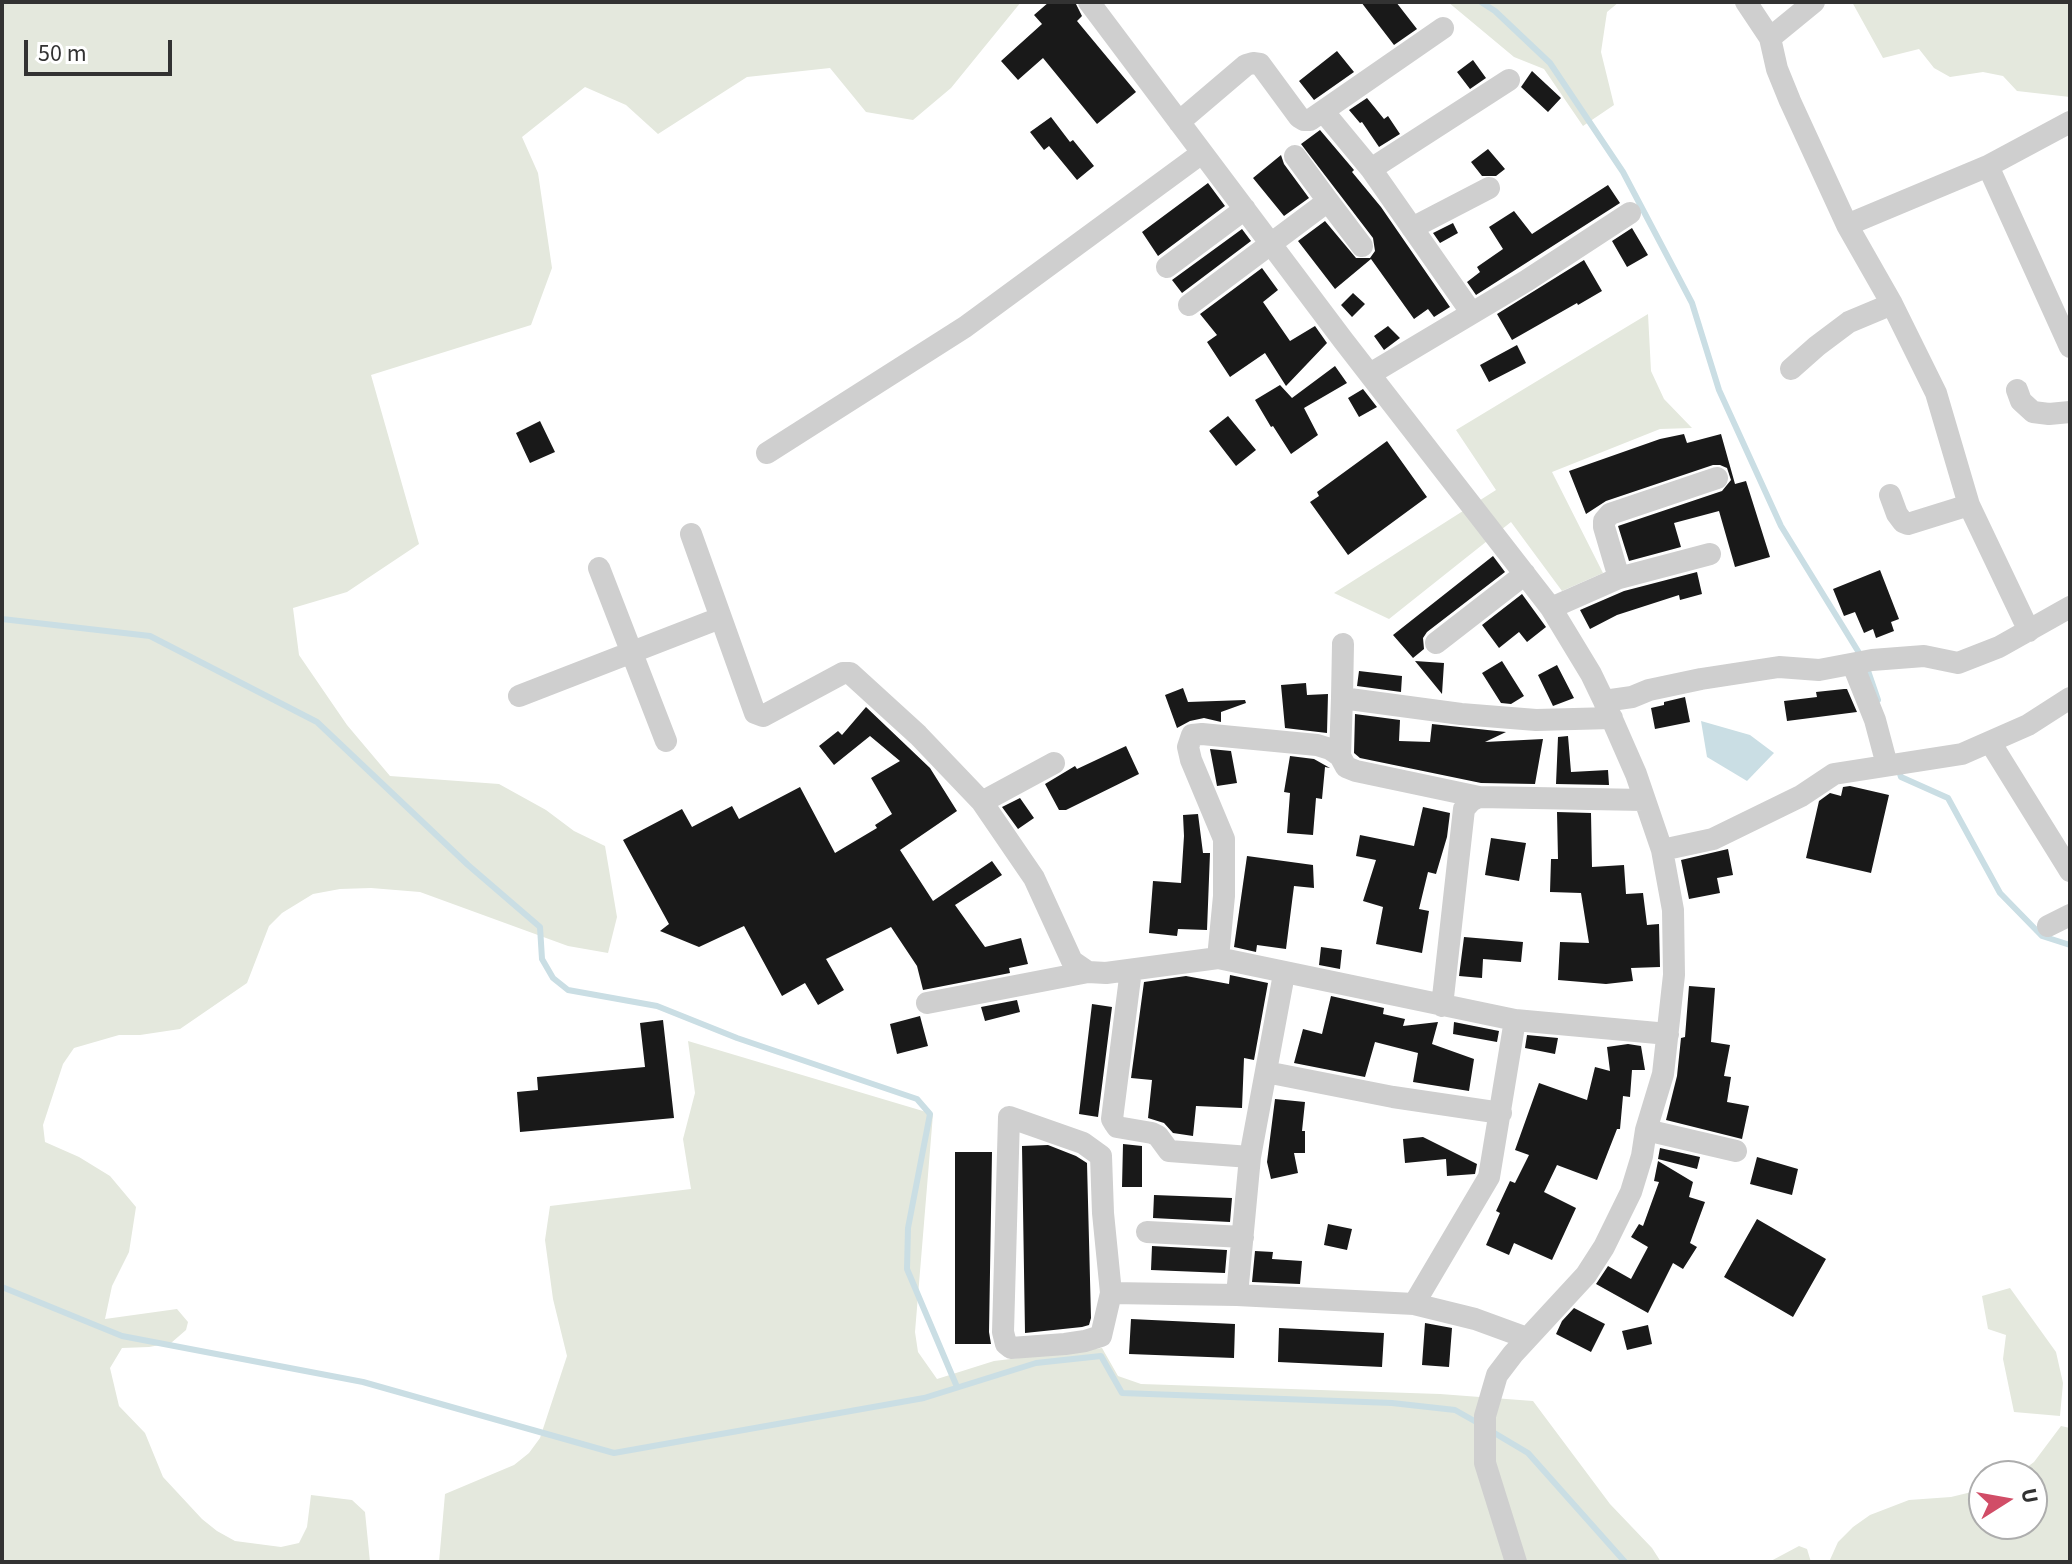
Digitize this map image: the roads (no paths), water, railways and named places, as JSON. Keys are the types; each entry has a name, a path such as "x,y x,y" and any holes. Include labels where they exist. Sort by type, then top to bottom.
{"street":[{"path":"1089,2 1551,608 1608,709 1636,774 1662,850 1673,910 1674,975 1663,1074 1631,1192 1604,1247 1586,1275 1497,1375 1485,1416 1485,1463 1516,1562"},
{"path":"1746,2 1770,38 1777,69 1790,101 1847,225 1892,304 1936,393 1969,505 2029,631"},
{"path":"1770,38 1814,2"},
{"path":"1179,122 1246,65 1253,63 1260,64 1304,120 1310,120 1443,28"},
{"path":"1371,169 1509,80"},
{"path":"1323,111 1371,169 1471,312"},
{"path":"1847,225 1988,166 2070,122"},
{"path":"767,453 965,327 1202,153"},
{"path":"1295,156 1362,246"},
{"path":"1988,166 2070,347"},
{"path":"1412,228 1489,188"},
{"path":"1189,305 1328,201"},
{"path":"1167,267 1245,209"},
{"path":"1370,374 1526,281 1630,213"},
{"path":"1791,369 1849,322 1892,304"},
{"path":"2017,390 2021,401 2033,412 2070,412"},
{"path":"1619,578 1604,527 1604,521 1610,514 1717,478"},
{"path":"1890,495 1897,514 1908,524 1969,505"},
{"path":"691,534 755,713 763,716 843,673 850,673 918,735 982,802 1034,878 1072,961 1088,972"},
{"path":"1551,608 1619,578 1710,554"},
{"path":"599,568 666,741"},
{"path":"1436,643 1525,574"},
{"path":"1342,698 1461,714 1536,720 1608,709 1649,690 1739,672 1779,667 1819,670 1924,656 1958,663 2029,631 2070,607"},
{"path":"519,696 720,618"},
{"path":"1340,756 1343,644"},
{"path":"1861,663 1875,720 1895,764"},
{"path":"1662,850 1713,839 1801,796 1834,774 1962,754 2028,725 2070,698"},
{"path":"1218,958 1224,896 1224,839 1191,760 1188,740 1192,735 1317,745 1330,749 1340,756 1346,767 1356,771 1479,797 1644,800"},
{"path":"1990,742 2070,871"},
{"path":"982,802 1054,763"},
{"path":"1442,1006 1464,809 1479,797"},
{"path":"2048,926 2070,915"},
{"path":"927,1003 1088,972 1106,973 1218,958 1515,1020 1668,1034"},
{"path":"1131,970 1112,1119 1115,1124 1117,1127 1152,1133 1169,1151 1250,1157"},
{"path":"1237,1295 1250,1157 1284,974"},
{"path":"1414,1304 1489,1177 1515,1020"},
{"path":"1266,1072 1393,1097 1501,1113"},
{"path":"1009,1117 1083,1143 1101,1156 1111,1293 1101,1336 1065,1344 1011,1348 1006,1344 1003,1332 1009,1117"},
{"path":"1646,1130 1736,1151"},
{"path":"1147,1232 1243,1237"},
{"path":"1111,1293 1237,1295 1414,1304 1475,1319 1527,1338"}],"waterway":[{"path":"1481,2 1495,11 1550,63 1623,172 1692,303 1719,390 1781,526 1861,656"},
{"path":"2,619 150,636 317,722 468,865 540,927 542,959 553,978 568,990 657,1006 737,1038 917,1099 930,1114 908,1228 907,1269 957,1387"},
{"path":"1866,665 1878,700"},
{"path":"1898,768 1901,777 1948,798 2000,893 2042,936 2070,945"},
{"path":"2,1287 122,1336 363,1382 614,1453 924,1398 1036,1363 1101,1356 1122,1393 1392,1403 1455,1410 1478,1423"},
{"path":"1491,1431 1528,1453 1625,1562"}]}
